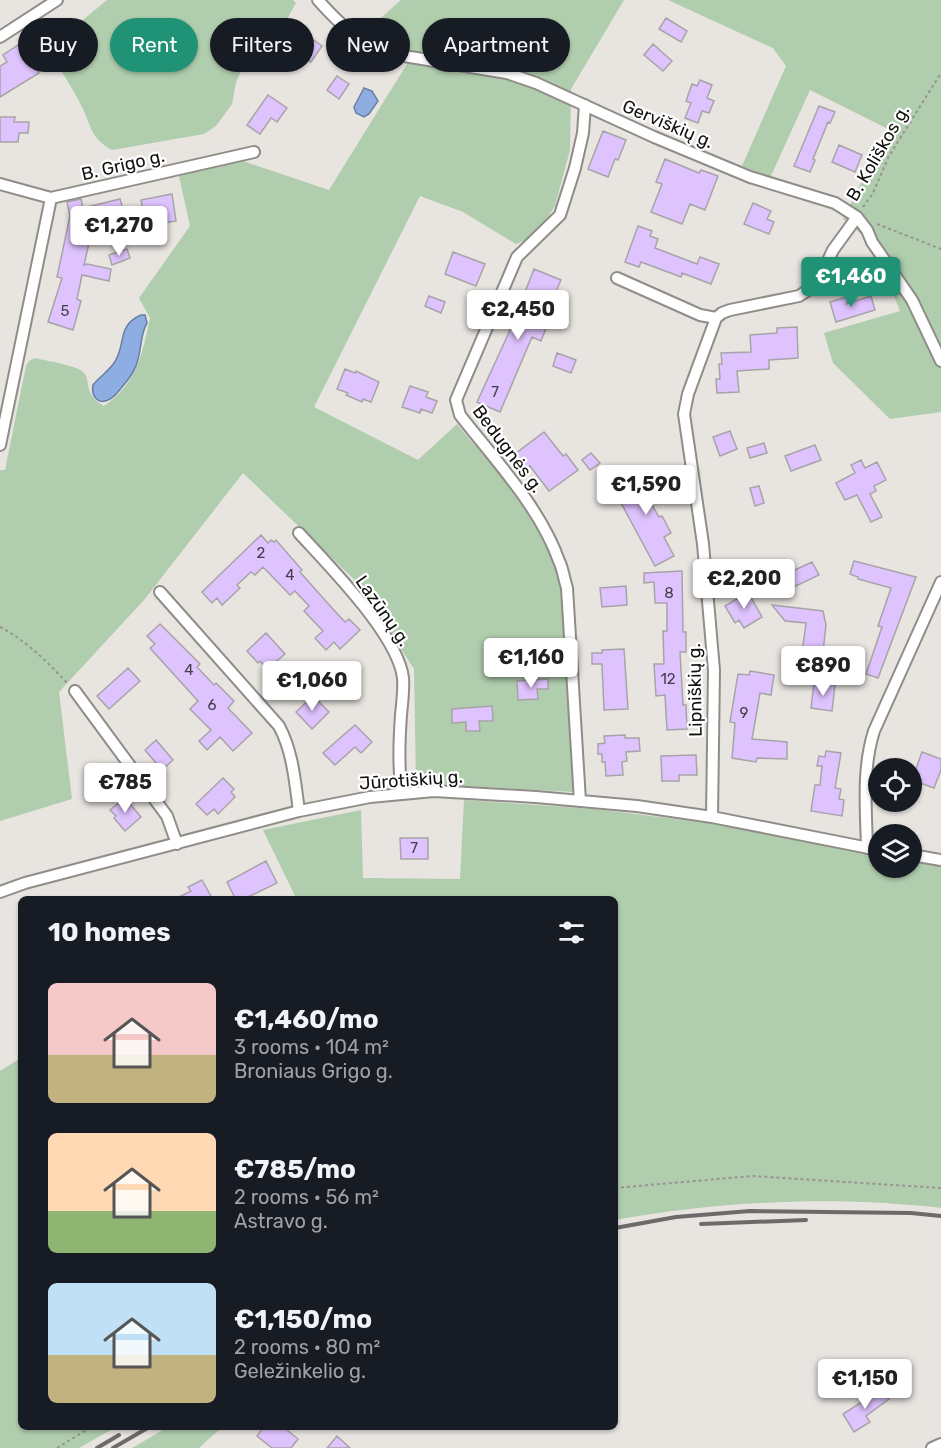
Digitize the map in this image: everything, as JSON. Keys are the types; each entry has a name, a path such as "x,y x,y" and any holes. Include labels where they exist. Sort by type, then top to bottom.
{"street":[{"path":"0,37 57,0"},
{"name":"Gerviškių g.","path":"318,0 338,23 357,39 374,48 410,57 507,73 750,177 835,203 857,217 912,300 941,362"},
{"name":"Bedugnės g.","path":"580,801 567,588 560,561 531,507 460,415 456,400 517,257 560,215 583,133 585,105"},
{"name":"B. Grigo g.","path":"0,184 51,198 254,152"},
{"path":"0,445 51,198"},
{"path":"616,278 700,315 716,318 730,310 799,296 817,284 833,250 857,217"},
{"name":"Lipniškių g.","path":"712,817 714,670 703,543 684,414 688,394 716,318"},
{"name":"Lazūnų g.","path":"299,533 353,593 379,628 399,664 403,679 399,748 402,794"},
{"path":"867,848 868,750 874,731 941,582"},
{"path":"160,592 279,726 290,754 299,811"},
{"path":"75,691 167,816 177,844"},
{"name":"Jūrotiškių g.","path":"0,892 25,883 299,811 370,797 434,791 637,806 712,817 867,848"},
{"path":"922,857 941,860"},
{"path":"932,1448 941,1444"}],"path":[{"name":"B. Koliškos g.","path":"857,217 873,193 889,156 941,73"},
{"path":"857,217 941,249"},
{"path":"0,627 10,632 52,667 75,691"},
{"path":"618,1188 752,1176 941,1188"},
{"path":"57,1448 86,1430"}],"green space":[{"path":"107,0 293,0 296,3 288,18 210,18 210,72 241,72 236,82 232,104 216,126 204,134 112,150 100,142 93,133 83,109 62,72 98,72 98,18 85,18"},
{"path":"401,0 624,0 571,89 570,150 555,206 544,223 526,240 516,244 463,212 420,196 314,407 418,460 457,424 521,502 547,545 562,592 573,792 416,783 414,669 360,585 243,473 144,600 59,692 72,799 0,821 0,470 5,470 26,366 35,358 82,371 87,378 92,396 104,406 124,388 141,356 150,318 139,298 190,226 179,176 240,160 329,190 402,72 410,72 410,59 415,51 410,49 410,18 381,18"},
{"path":"668,0 941,0 941,412 890,419 833,363 824,333 900,311 871,248 854,227 843,219 888,129 810,90 770,178 742,166 786,66 773,48"},
{"path":"464,800 595,809 708,823 868,851 868,878 922,878 922,861 941,864 941,1208 886,1203 784,1202 716,1206 618,1219 618,896 295,896 263,830 361,810 363,878 460,879"},
{"path":"18,1060 18,1430 111,1430 79,1448 0,1448 0,1071"},
{"path":"163,1430 219,1430 199,1448 132,1448"}],"water":[{"path":"364,88 372,91 378,101 364,117 356,113 354,107"},
{"path":"141,315 145,315 147,323 134,371 114,396 104,401 98,400 94,395 93,385 114,363 128,324"}],"building":[{"path":"666,18 687,31 681,42 659,29"},
{"path":"314,40 322,46 314,58"},
{"path":"653,44 672,61 663,71 644,55"},
{"path":"18,45 18,72 39,73 0,97 0,66 7,62 3,55"},
{"path":"337,76 349,84 339,99 327,90"},
{"path":"700,80 712,85 707,98 714,101 709,113 702,111 698,123 685,118 691,103 686,101 692,84 697,86"},
{"path":"268,95 287,108 277,122 271,118 260,134 247,125"},
{"path":"819,106 835,112 830,123 828,122 810,172 794,166"},
{"path":"0,117 15,117 14,122 29,122 28,133 19,133 18,142 0,142"},
{"path":"603,131 626,140 608,177 588,169"},
{"path":"839,145 862,155 855,172 832,162"},
{"path":"665,159 699,173 701,170 718,176 705,210 690,204 682,224 651,212 662,184 656,182"},
{"path":"172,194 176,221 146,226 141,200"},
{"path":"81,199 83,208 120,199 124,213 118,214 120,223 99,229 95,217 84,265 111,269 109,281 82,275 77,299 81,301 73,330 48,322 62,278 57,277 70,216 67,202"},
{"path":"753,203 771,211 767,219 774,222 769,234 744,224"},
{"path":"638,226 652,231 650,236 658,239 655,248 697,264 700,257 719,264 711,284 682,273 681,277 641,262 639,267 625,262"},
{"path":"127,249 130,258 112,265 109,255"},
{"path":"453,252 485,264 476,286 445,274"},
{"path":"850,266 862,272 853,289 840,283"},
{"path":"534,269 561,280 554,296 543,291 534,312 550,318 541,341 532,337 500,412 477,402 511,328"},
{"path":"429,296 445,302 441,313 425,306"},
{"path":"850,296 846,304 871,296 875,310 836,322 830,302"},
{"path":"797,327 798,358 769,360 769,369 737,371 739,392 717,393 716,379 720,379 721,353 751,352 750,335 777,333 777,328"},
{"path":"557,353 576,360 571,373 553,366"},
{"path":"345,369 355,373 356,371 379,382 371,402 363,399 362,402 337,389"},
{"path":"410,386 428,392 426,397 437,401 432,413 421,409 420,413 402,407"},
{"path":"730,431 737,449 720,456 713,437"},
{"path":"544,432 563,456 566,454 578,470 549,491 530,466 527,469 515,454"},
{"path":"764,443 767,453 750,458 747,448"},
{"path":"815,445 821,460 791,471 785,456"},
{"path":"591,453 600,463 590,470 582,460"},
{"path":"861,460 865,468 877,462 886,480 874,486 876,491 870,494 882,517 871,522 857,495 845,500 836,483 855,473 851,465"},
{"path":"647,467 659,487 646,495 659,517 662,516 671,533 664,537 674,556 655,566 614,490 640,476 638,472"},
{"path":"759,486 764,503 755,506 750,488"},
{"path":"261,535 268,543 276,540 302,570 300,572 345,622 349,619 360,630 340,649 334,642 326,650 315,638 323,631 304,611 309,606 295,591 290,595 263,567 255,575 251,572 237,585 240,588 222,605 217,598 212,603 202,592"},
{"path":"854,561 916,577 878,678 866,674 882,627 878,626 891,588 858,579 850,574"},
{"path":"812,562 819,575 777,595 778,589 760,586"},
{"path":"682,571 683,632 686,632 686,652 680,652 683,705 686,705 687,729 667,730 665,695 656,696 654,664 664,664 663,631 667,631 667,603 655,603 654,582 644,583 644,573"},
{"path":"626,586 627,605 602,607 600,588"},
{"path":"748,592 762,617 744,628 739,620 735,623 725,606"},
{"path":"772,605 823,611 826,625 821,670 800,668 806,623 785,621"},
{"path":"160,624 200,664 197,667 214,685 216,683 234,701 228,708 252,733 233,751 220,737 207,750 199,741 211,730 190,709 198,701 150,648 155,644 147,636"},
{"path":"266,633 285,654 267,669 247,651"},
{"path":"624,649 628,709 604,710 602,664 592,664 592,653"},
{"path":"128,668 140,681 109,709 97,696"},
{"path":"750,671 774,675 771,695 760,693 752,739 787,742 787,759 757,758 756,762 732,758 735,723 730,722 738,674 749,675"},
{"path":"548,679 548,689 537,689 538,699 518,700 517,681"},
{"path":"814,683 835,685 832,711 811,708"},
{"path":"313,696 329,712 312,729 296,712"},
{"path":"492,706 493,721 479,721 480,731 466,731 466,722 452,723 452,709"},
{"path":"355,725 372,742 361,753 355,747 335,765 323,753"},
{"path":"625,735 625,738 639,738 640,751 626,752 627,761 622,762 623,775 606,776 605,762 602,762 602,754 598,754 598,744 605,743 604,736"},
{"path":"156,740 173,760 162,770 145,750"},
{"path":"826,751 841,753 835,788 841,789 839,799 844,800 842,816 811,811 815,785 820,785 822,766 817,766 819,756 825,757"},
{"path":"922,752 941,759 941,770 934,788 922,784 922,758 920,758"},
{"path":"696,755 697,775 679,775 679,781 662,781 661,756"},
{"path":"100,768 115,785 123,779 130,788 115,800 102,784 96,788 88,778"},
{"path":"223,778 234,789 231,792 235,797 218,814 214,809 207,815 196,804"},
{"path":"125,798 141,817 125,831 110,810"},
{"path":"400,838 428,838 428,859 401,859"},
{"path":"266,861 277,883 250,896 234,896 227,882"},
{"path":"202,880 211,896 181,896 191,891 188,887"},
{"path":"882,1389 889,1399 866,1416 870,1422 854,1432 843,1414"},
{"path":"261,1430 287,1430 298,1439 291,1448 272,1448 257,1436"},
{"path":"337,1436 350,1448 327,1448"}],"railway":[{"path":"618,1227 676,1217 750,1211 911,1213 941,1216"},
{"path":"701,1224 806,1220"},
{"path":"113,1448 144,1430"},
{"path":"97,1448 119,1435"}]}
